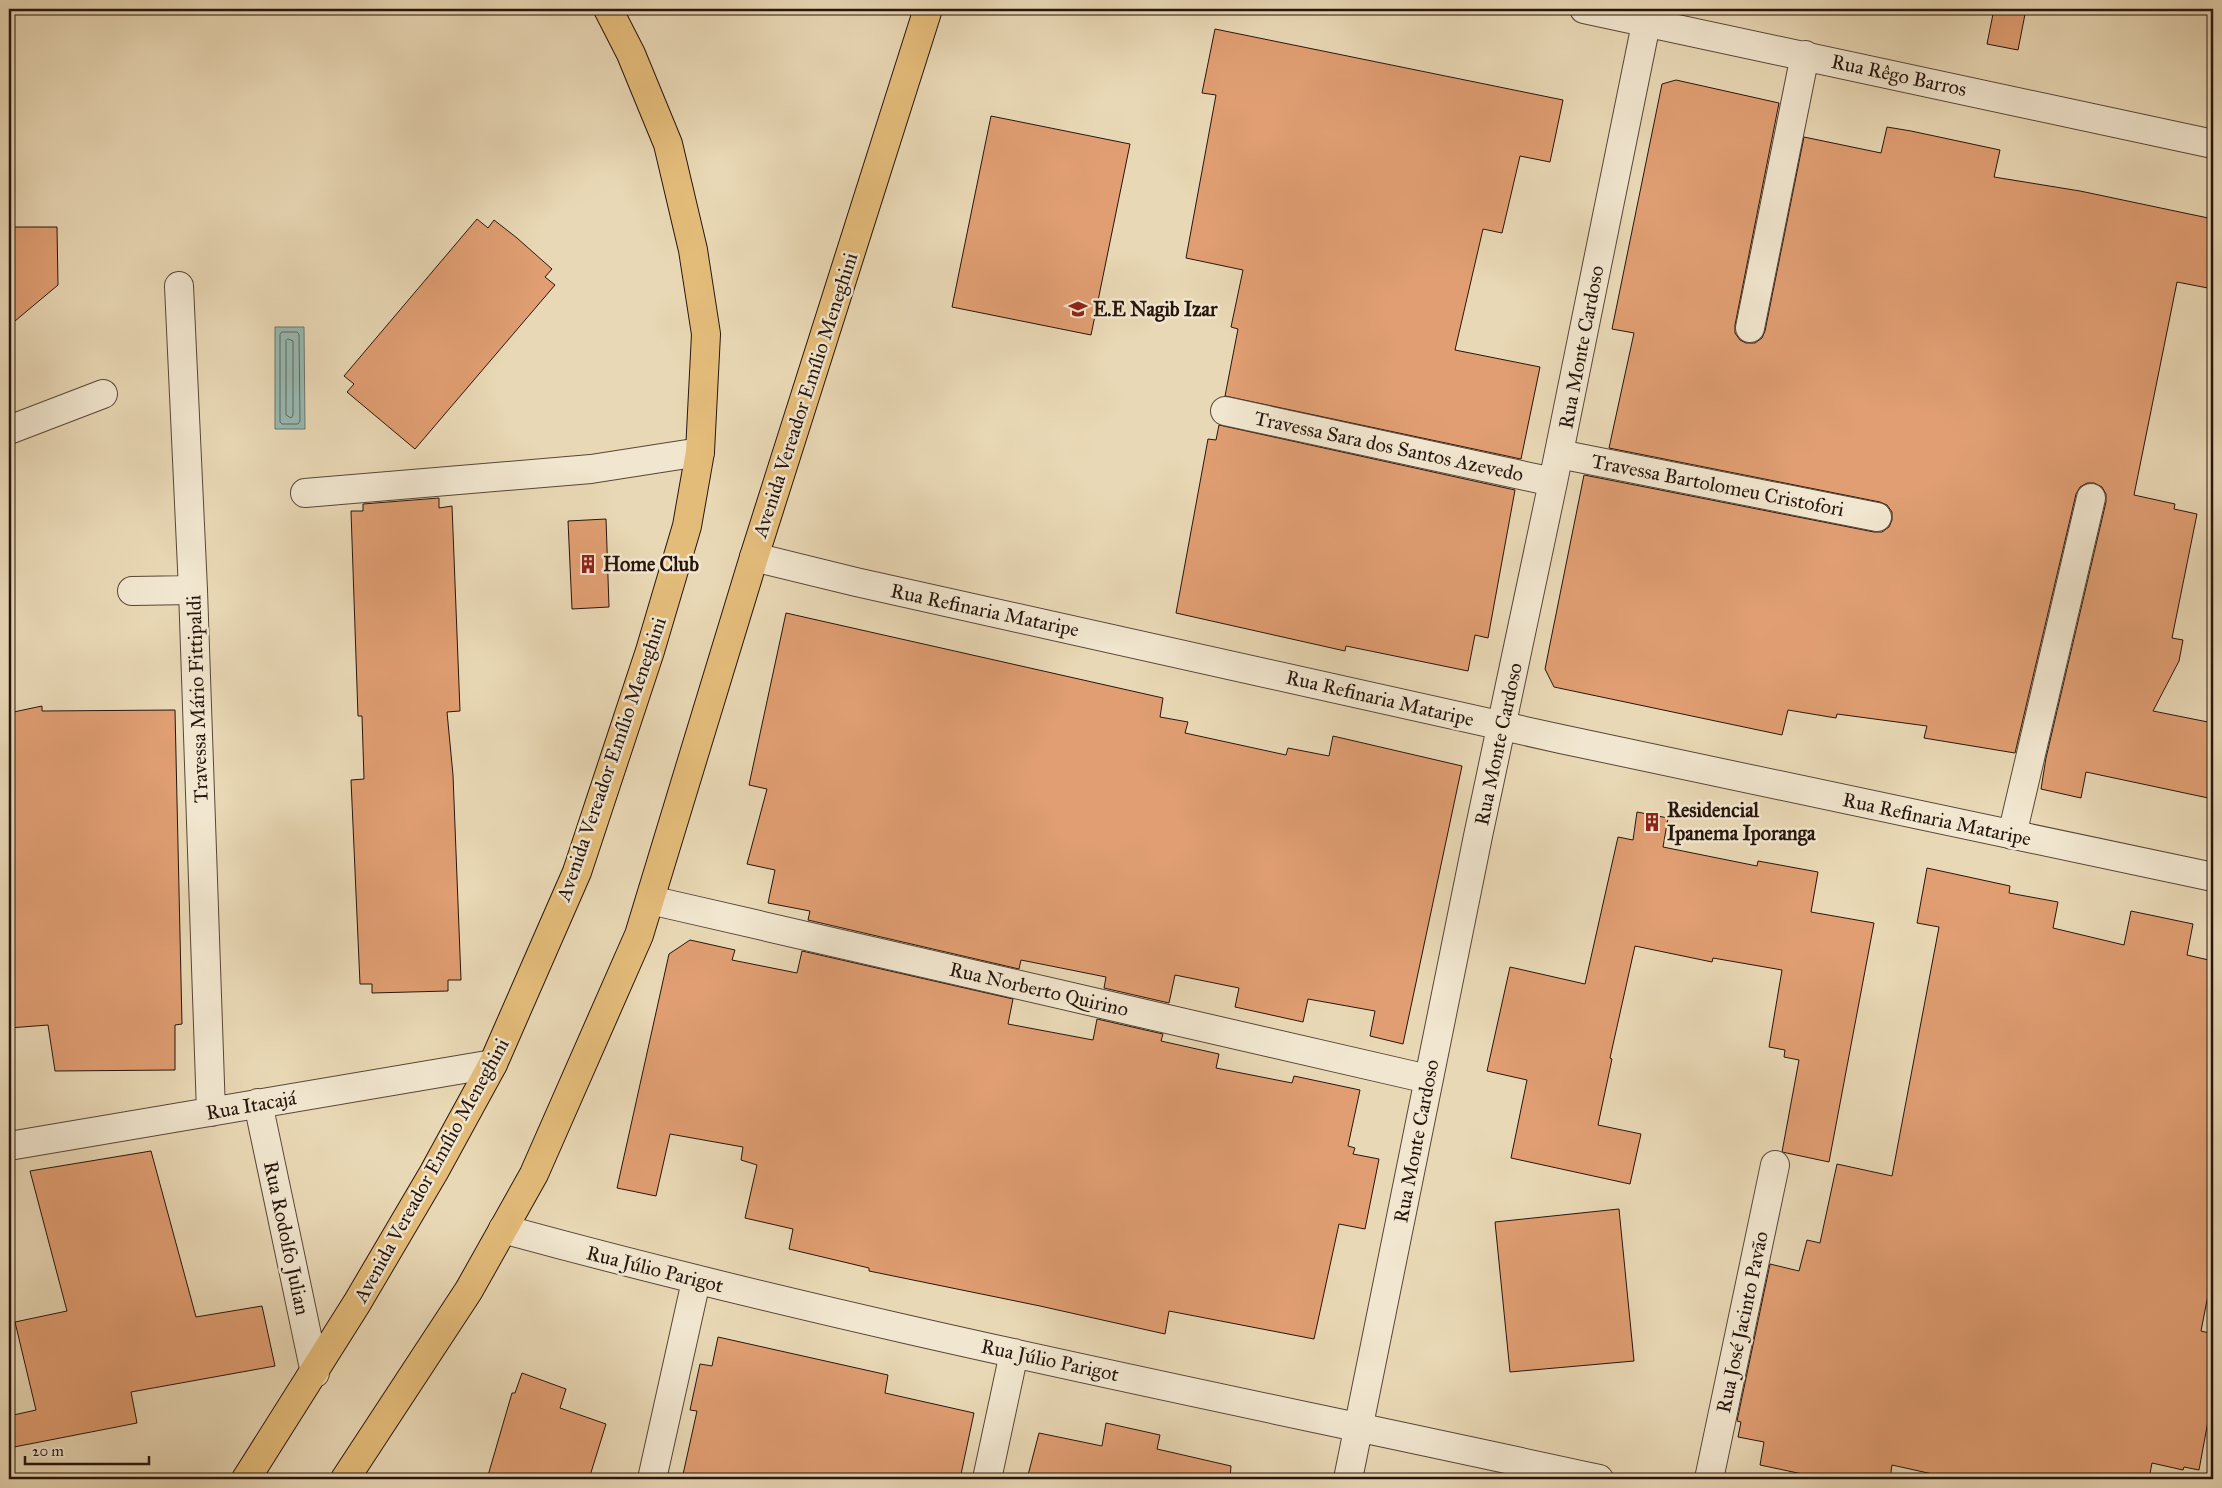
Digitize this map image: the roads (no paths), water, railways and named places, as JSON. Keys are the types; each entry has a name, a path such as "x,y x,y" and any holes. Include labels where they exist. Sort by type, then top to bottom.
{"main road":[{"name":"Avenida Vereador Emílio Meneghini","path":"246,1479 315,1372 429,1180 493,1064 577,872 663,606 686,526 700,452 706,334 693,250 668,144 631,54 608,9"},
{"name":"Avenida Vereador Emílio Meneghini","path":"344,1479 469,1290 534,1174 639,935 754,557 928,9"}],"street":[{"name":"Rua Rêgo Barros","path":"1584,9 1647,16 1805,55 2213,144"},
{"name":"Rua Monte Cardoso","path":"1348,1479 1428,1079 1559,454 1647,16"},
{"path":"1750,328 1805,55"},
{"name":"Travessa Mário Fittipaldi","path":"179,286 194,590 212,1112"},
{"path":"9,430 103,394"},
{"name":"Travessa Sara dos Santos Azevedo","path":"1226,411 1553,482"},
{"path":"305,493 591,468 700,452"},
{"name":"Travessa Bartolomeu Cristofori","path":"1559,454 1877,517"},
{"path":"2012,835 2091,498"},
{"name":"Rua Refinaria Mataripe","path":"754,557 856,582 1502,726 2213,877"},
{"path":"132,591 194,590"},
{"name":"Rua Norberto Quirino","path":"650,900 1428,1079"},
{"name":"Rua Itacajá","path":"9,1146 493,1064"},
{"name":"Rua Rodolfo Julian","path":"258,1103 315,1372"},
{"name":"Rua José Jacinto Pavão","path":"1709,1479 1775,1165"},
{"name":"Rua Júlio Parigot","path":"503,1229 696,1280 1014,1353 1599,1479"},
{"path":"652,1479 696,1280"},
{"path":"987,1479 1014,1353"}],"water":[{"path":"275,327 304,327 305,429 275,429"}],"place":[{"name":"E.E Nagib Izar","path":"1078,309"},
{"name":"Home Club","path":"588,564"},
{"name":"Residencial Ipanema Iporanga","path":"1652,822"}]}
